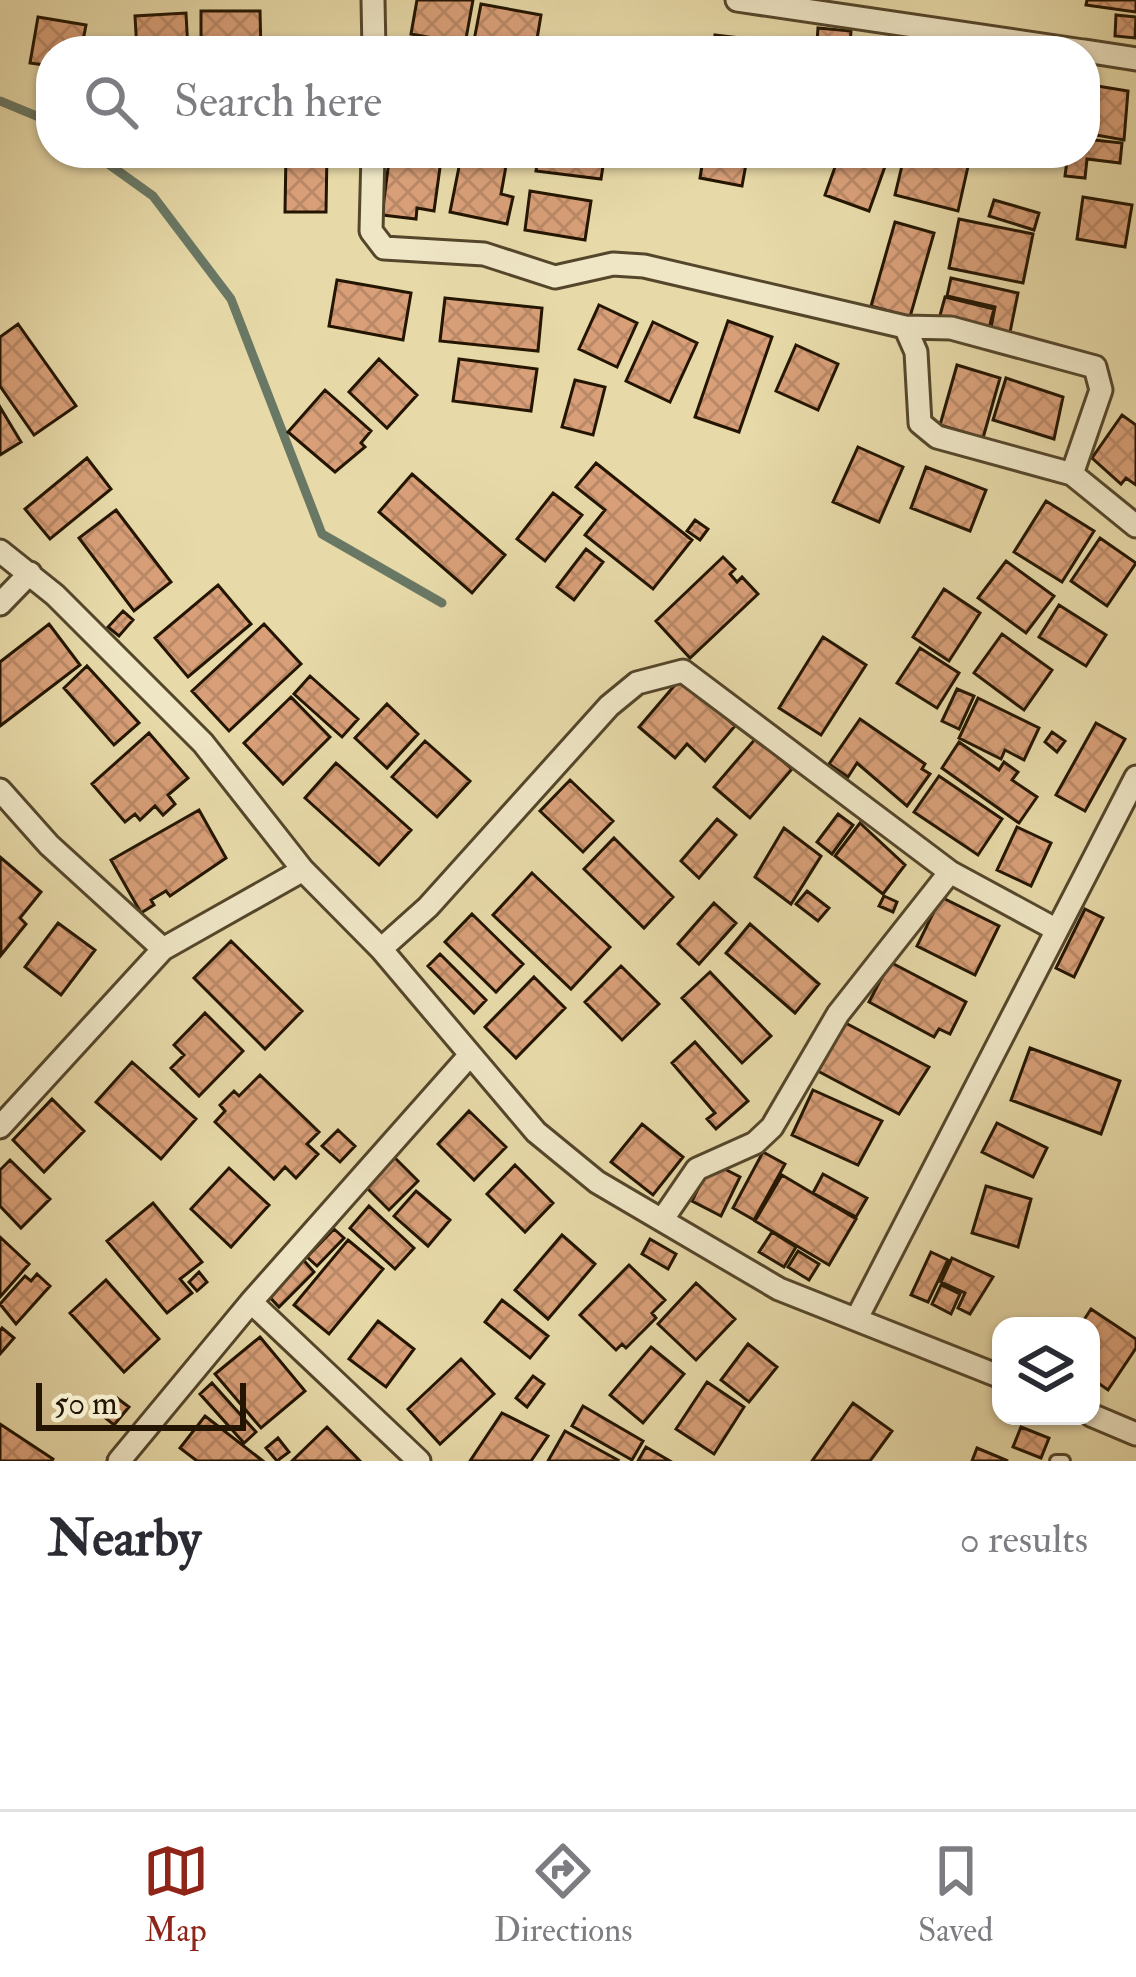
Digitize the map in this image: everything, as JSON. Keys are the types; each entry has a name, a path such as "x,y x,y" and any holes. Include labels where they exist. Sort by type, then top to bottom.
{"street":[{"path":"373,0 374,36"},
{"path":"737,0 982,36"},
{"path":"1100,53 1136,59"},
{"path":"373,168 371,231 384,248 484,254 555,278 613,264 644,266 905,327 951,328 1095,367 1101,390 1072,474"},
{"path":"905,327 916,352 920,422 937,437 1072,474 1136,526"},
{"path":"0,551 30,574 203,743 303,870 381,949 536,1132 598,1182 779,1289 858,1316 992,1373"},
{"path":"0,604 30,574"},
{"path":"381,949 428,907 609,706 637,682 683,670 950,872 1057,931"},
{"path":"858,1316 1136,777"},
{"path":"0,790 49,845 163,950"},
{"path":"0,1127 163,950 303,870"},
{"path":"662,1220 697,1169 755,1143 772,1127 838,1013 950,872"},
{"path":"119,1461 251,1302 470,1054"},
{"path":"251,1302 418,1461"},
{"path":"1100,1419 1136,1434"}],"building":[{"path":"417,0 473,0 466,36 411,34"},
{"path":"1087,0 1136,0 1136,12 1086,5"},
{"path":"481,4 541,15 538,36 475,36"},
{"path":"201,11 260,11 261,36 201,36"},
{"path":"186,13 187,36 136,36 135,16"},
{"path":"1116,15 1136,17 1135,38 1115,36"},
{"path":"38,17 86,25 84,36 36,36 36,64 30,63"},
{"path":"818,28 851,31 851,36 817,36"},
{"path":"1100,86 1128,91 1124,140 1100,136"},
{"path":"1100,141 1122,143 1120,163 1100,161"},
{"path":"286,168 327,168 326,212 285,212"},
{"path":"388,168 440,168 434,211 417,208 416,219 382,215"},
{"path":"459,168 506,168 501,194 513,197 507,224 450,212"},
{"path":"536,168 603,168 601,179"},
{"path":"702,168 745,168 742,186 700,178"},
{"path":"835,168 884,168 869,211 825,195"},
{"path":"901,168 968,168 958,211 895,195"},
{"path":"1066,168 1086,168 1085,178 1065,176"},
{"path":"530,191 591,201 585,240 525,230"},
{"path":"1083,197 1132,205 1125,247 1077,239"},
{"path":"994,200 1039,213 1034,230 989,216"},
{"path":"959,219 1033,234 1023,283 949,268"},
{"path":"895,222 934,233 910,317 871,306"},
{"path":"951,278 1018,293 1009,337 990,333 995,307 947,296"},
{"path":"337,280 411,293 403,340 329,326"},
{"path":"945,297 994,309 988,332 939,319"},
{"path":"445,298 542,308 538,351 440,341"},
{"path":"599,305 637,323 617,367 579,349"},
{"path":"728,321 772,337 739,432 695,417"},
{"path":"653,322 697,343 670,402 626,381"},
{"path":"18,324 76,406 34,435 0,386 0,337"},
{"path":"796,345 838,364 818,410 776,391"},
{"path":"379,359 417,395 387,428 349,392"},
{"path":"459,359 537,369 531,411 453,401"},
{"path":"957,365 1000,378 983,438 940,425"},
{"path":"1006,378 1063,397 1054,439 993,420"},
{"path":"575,380 605,387 593,435 562,427"},
{"path":"325,390 371,431 361,443 365,447 335,472 288,432"},
{"path":"0,407 21,442 0,455"},
{"path":"1122,415 1136,425 1136,485 1126,478 1121,484 1092,458"},
{"path":"858,447 903,467 879,522 833,502"},
{"path":"87,458 111,489 50,539 25,509"},
{"path":"596,463 692,540 653,589 585,535 605,510 576,487"},
{"path":"926,467 986,490 970,531 911,508"},
{"path":"412,474 505,555 472,593 379,512"},
{"path":"553,493 582,515 545,561 517,539"},
{"path":"1046,501 1094,531 1062,582 1014,552"},
{"path":"116,510 171,582 134,611 79,538"},
{"path":"695,520 708,529 700,540 687,531"},
{"path":"1100,538 1136,563 1107,606 1071,581"},
{"path":"586,549 603,562 574,600 557,587"},
{"path":"723,557 735,569 730,574 737,582 742,577 758,594 690,658 656,621"},
{"path":"1006,561 1054,596 1026,633 978,598"},
{"path":"218,585 251,624 188,677 155,638"},
{"path":"944,589 980,613 949,661 913,637"},
{"path":"1059,605 1106,635 1086,666 1039,637"},
{"path":"123,611 133,620 119,636 108,627"},
{"path":"49,624 80,665 0,726 0,662"},
{"path":"264,624 301,664 229,731 192,691"},
{"path":"1002,634 1052,670 1024,710 974,673"},
{"path":"823,637 866,665 821,735 779,708"},
{"path":"920,648 959,673 937,708 897,683"},
{"path":"87,666 139,723 114,745 64,688"},
{"path":"310,676 358,719 342,737 294,694"},
{"path":"681,678 735,726 705,761 687,744 675,758 639,727"},
{"path":"957,689 974,696 959,729 942,721"},
{"path":"291,697 330,737 283,784 244,743"},
{"path":"978,698 1039,728 1024,760 1005,750 1001,759 959,738"},
{"path":"387,704 418,734 387,768 355,738"},
{"path":"860,719 925,764 922,769 930,774 907,806 857,763 848,777 829,764"},
{"path":"1096,723 1125,739 1085,811 1056,795"},
{"path":"1052,732 1065,741 1057,752 1045,742"},
{"path":"149,733 188,778 168,795 175,804 163,815 155,806 140,820 135,814 125,822 92,784"},
{"path":"756,738 792,769 750,818 714,787"},
{"path":"425,741 470,781 437,817 392,777"},
{"path":"959,742 999,770 1004,762 1018,772 1012,780 1037,797 1019,823 942,768"},
{"path":"336,763 411,830 379,865 305,798"},
{"path":"939,776 1002,819 978,855 914,812"},
{"path":"570,780 613,821 583,852 540,811"},
{"path":"199,810 226,858 170,896 166,891 151,900 154,905 141,913 111,860"},
{"path":"838,814 853,825 832,854 817,842"},
{"path":"717,819 736,835 699,878 681,861"},
{"path":"860,823 905,865 883,894 835,856"},
{"path":"1017,827 1051,843 1031,886 997,870"},
{"path":"784,828 821,856 791,904 755,877"},
{"path":"614,838 673,897 644,928 584,869"},
{"path":"0,857 41,892 20,918 26,924 1,955"},
{"path":"532,873 610,947 571,989 493,915"},
{"path":"807,891 829,908 818,921 796,904"},
{"path":"884,896 897,902 893,912 879,906"},
{"path":"941,897 999,926 975,975 917,946"},
{"path":"714,903 736,923 699,964 678,944"},
{"path":"1085,909 1103,918 1074,977 1056,968"},
{"path":"472,914 523,964 496,992 445,942"},
{"path":"58,923 95,950 61,995 25,967"},
{"path":"750,924 819,984 795,1013 726,953"},
{"path":"231,941 302,1011 265,1049 194,978"},
{"path":"440,954 486,1000 474,1013 428,966"},
{"path":"890,962 966,1002 950,1034 939,1029 934,1037 869,1002"},
{"path":"621,966 659,1004 622,1040 585,1002"},
{"path":"710,972 771,1036 742,1063 682,998"},
{"path":"534,977 565,1008 516,1058 485,1027"},
{"path":"205,1013 243,1051 199,1096 171,1068 184,1055 174,1045"},
{"path":"838,1019 929,1067 899,1114 812,1068"},
{"path":"695,1042 748,1101 716,1129 707,1119 715,1113 672,1063"},
{"path":"1030,1048 1120,1081 1101,1134 1011,1100"},
{"path":"132,1062 196,1119 161,1159 96,1102"},
{"path":"260,1075 319,1132 307,1144 318,1154 296,1178 285,1167 274,1179 215,1122 225,1111 220,1105 234,1091 239,1096"},
{"path":"813,1090 882,1121 858,1165 792,1135"},
{"path":"52,1099 84,1131 44,1172 13,1140"},
{"path":"469,1111 506,1147 474,1180 438,1144"},
{"path":"997,1123 1047,1148 1033,1177 982,1152"},
{"path":"642,1124 683,1157 653,1195 611,1162"},
{"path":"338,1130 355,1146 340,1162 322,1146"},
{"path":"763,1152 785,1164 754,1220 733,1208"},
{"path":"392,1155 418,1181 389,1210 363,1184"},
{"path":"10,1160 50,1199 21,1228 0,1206 0,1170"},
{"path":"711,1162 740,1177 721,1216 692,1201"},
{"path":"515,1165 553,1203 525,1232 487,1194"},
{"path":"229,1168 269,1205 231,1247 191,1209"},
{"path":"823,1174 867,1198 856,1217 813,1193"},
{"path":"782,1175 856,1219 829,1265 755,1221"},
{"path":"986,1186 1031,1199 1018,1247 972,1233"},
{"path":"416,1191 450,1220 428,1246 394,1216"},
{"path":"153,1203 202,1262 180,1279 192,1293 167,1313 107,1241"},
{"path":"369,1206 414,1248 395,1269 350,1228"},
{"path":"334,1229 344,1238 317,1266 307,1257"},
{"path":"772,1232 796,1247 784,1267 759,1252"},
{"path":"562,1235 595,1264 548,1319 515,1290"},
{"path":"0,1237 29,1264 0,1297"},
{"path":"650,1239 676,1254 668,1269 642,1254"},
{"path":"348,1240 383,1269 329,1334 294,1305"},
{"path":"798,1251 819,1264 809,1280 788,1267"},
{"path":"931,1252 948,1260 928,1302 911,1295"},
{"path":"299,1255 314,1272 279,1307 263,1290"},
{"path":"952,1258 993,1277 970,1314 958,1308 965,1293 941,1282"},
{"path":"629,1265 665,1300 652,1313 656,1318 626,1348 622,1344 616,1350 580,1315"},
{"path":"199,1272 207,1282 197,1291 189,1282"},
{"path":"37,1274 50,1286 16,1324 0,1304 25,1276 31,1281"},
{"path":"106,1280 159,1339 124,1372 70,1313"},
{"path":"696,1283 735,1319 696,1360 658,1324"},
{"path":"941,1285 960,1294 951,1314 932,1304"},
{"path":"502,1300 548,1336 530,1358 485,1322"},
{"path":"1091,1309 1136,1339 1136,1348 1108,1390 1100,1384 1100,1317 1086,1317"},
{"path":"378,1321 414,1349 386,1387 349,1359"},
{"path":"0,1331 14,1338 0,1354"},
{"path":"260,1337 305,1391 261,1428 215,1374"},
{"path":"748,1344 777,1367 749,1402 721,1380"},
{"path":"651,1347 684,1374 643,1423 610,1395"},
{"path":"461,1359 494,1394 440,1444 408,1409"},
{"path":"533,1376 544,1384 527,1407 516,1398"},
{"path":"707,1382 744,1407 714,1454 676,1429"},
{"path":"212,1383 256,1432 244,1443 200,1394"},
{"path":"117,1398 129,1407 114,1425 102,1415"},
{"path":"853,1403 892,1431 870,1461 812,1461"},
{"path":"583,1406 643,1441 632,1460 572,1426"},
{"path":"502,1413 548,1436 531,1461 470,1461"},
{"path":"205,1416 263,1461 197,1461 180,1448"},
{"path":"0,1424 53,1459 52,1461 0,1461"},
{"path":"327,1427 360,1461 292,1461"},
{"path":"1021,1427 1049,1438 1041,1458 1013,1447"},
{"path":"565,1431 618,1460 548,1461"},
{"path":"278,1438 289,1452 277,1461 266,1448"},
{"path":"646,1447 670,1461 638,1461"},
{"path":"977,1448 1008,1461 972,1461"}],"waterway":[{"path":"0,101 36,116"},
{"path":"114,168 153,196 231,299 322,534 442,603"}]}
